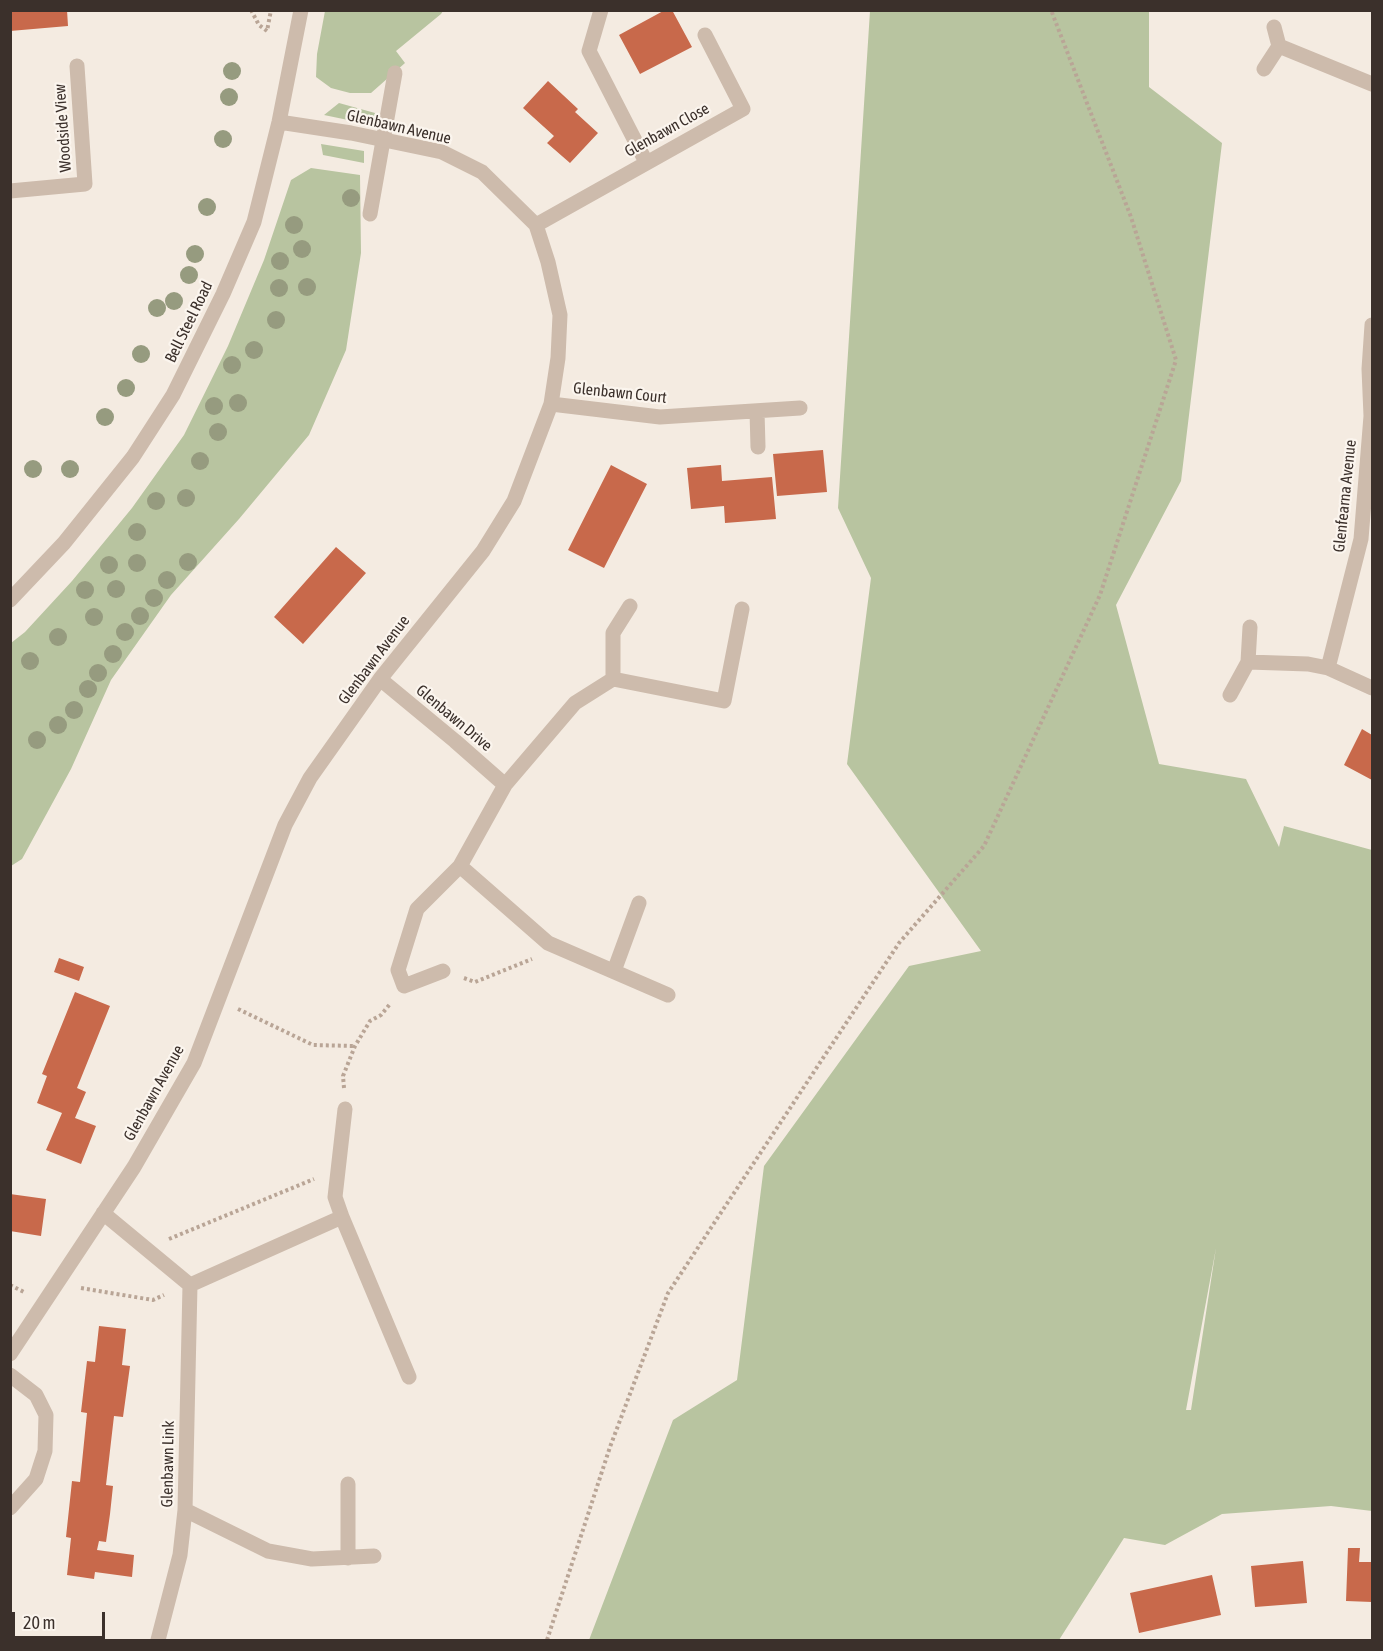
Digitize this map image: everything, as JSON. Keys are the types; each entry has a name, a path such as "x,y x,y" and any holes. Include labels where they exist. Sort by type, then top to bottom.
{"street":[{"name":"Bell Steel Road","path":"10,600 64,543 133,457 173,394 223,294 254,222 279,122 302,10"},
{"path":"601,10 589,51 646,162"},
{"path":"1264,69 1279,46 1274,27"},
{"name":"Glenbawn Close","path":"536,225 743,109 705,35"},
{"path":"1279,46 1372,84"},
{"name":"Woodside View","path":"10,191 85,184 77,66"},
{"path":"370,214 395,73"},
{"name":"Glenbawn Avenue","path":"10,1354 134,1167 194,1064 285,825 310,778 380,679 483,551 514,501 551,404 558,358 560,315 548,262 536,225 482,172 442,152 279,122"},
{"name":"Glenfearna Avenue","path":"1328,668 1361,539 1372,416 1369,369 1372,325"},
{"name":"Glenbawn Court","path":"551,404 660,417 800,408"},
{"path":"757,411 758,447"},
{"path":"613,679 613,633 630,606"},
{"path":"443,971 404,986 398,970 417,909 460,866 505,785 575,703 613,679 724,701 742,609"},
{"path":"1230,695 1248,662 1250,627"},
{"path":"1248,662 1308,664 1328,668 1372,688"},
{"name":"Glenbawn Drive","path":"380,679 505,785"},
{"path":"460,866 548,943 668,995"},
{"path":"614,971 639,903"},
{"path":"345,1109 335,1197 409,1377"},
{"path":"103,1213 190,1284 342,1217"},
{"name":"Glenbawn Link","path":"158,1641 180,1555 185,1510 190,1284"},
{"path":"10,1375 36,1395 46,1415 45,1451 36,1479 10,1508"},
{"path":"348,1484 348,1558"},
{"path":"185,1510 268,1551 312,1560 374,1556"}],"path":[{"path":"251,10 259,25 267,31 271,10"},
{"path":"547,1641 610,1447 668,1293 899,943 984,846 1100,595 1176,360 1131,217 1051,10"},
{"path":"443,971 475,982 535,957 548,943"},
{"path":"345,1109 343,1076 354,1046 370,1021 381,1016 404,986"},
{"path":"218,1000 313,1045 354,1046"},
{"path":"146,1249 338,1169"},
{"path":"57,1282 87,1290 153,1300 190,1284"}],"green space":[{"path":"325,11 443,11 396,51 405,63 371,93 350,93 331,88 316,77 317,54"},
{"path":"870,11 1149,11 1149,87 1222,143 1181,481 1116,605 1159,764 1246,779 1279,847 1284,826 1372,850 1372,1511 1331,1506 1222,1514 1165,1545 1124,1538 1059,1640 589,1640 673,1420 737,1380 764,1166 909,966 981,951 847,764 871,578 838,508","holes":["1216,1248 1191,1410 1186,1410"]},
{"path":"339,103 375,113 372,125 324,115"},
{"path":"321,144 364,151 364,163 323,155"},
{"path":"311,168 360,175 361,253 346,350 309,435 239,519 171,595 111,680 71,769 22,859 11,866 11,643 25,632 72,581 132,508 184,435 228,346 264,260 291,180"}],"building":[{"path":"10,10 67,10 68,26 10,31"},
{"path":"665,10 672,10 692,47 640,74 619,35"},
{"path":"548,81 578,109 575,112 598,133 570,163 547,143 554,136 523,108"},
{"path":"823,450 827,492 777,496 773,454"},
{"path":"611,465 647,484 604,568 568,550"},
{"path":"721,465 722,481 772,477 776,519 725,523 724,506 691,509 687,468"},
{"path":"336,547 366,573 303,644 274,617"},
{"path":"1362,729 1372,735 1372,780 1344,765"},
{"path":"59,958 84,967 79,981 54,972"},
{"path":"75,992 110,1006 77,1088 86,1092 75,1118 96,1126 81,1164 46,1150 62,1113 37,1103 47,1076 42,1074"},
{"path":"10,1194 46,1199 41,1236 10,1231"},
{"path":"99,1326 126,1329 122,1365 130,1366 123,1417 114,1416 106,1485 113,1486 106,1542 99,1541 97,1550 134,1555 132,1577 95,1572 94,1579 67,1575 71,1538 66,1537 72,1481 80,1482 87,1413 81,1412 87,1361 95,1362"},
{"path":"1348,1548 1360,1548 1359,1562 1372,1562 1372,1602 1346,1601"},
{"path":"1303,1561 1307,1603 1255,1607 1251,1566"},
{"path":"1212,1575 1221,1615 1139,1633 1130,1593"}]}
